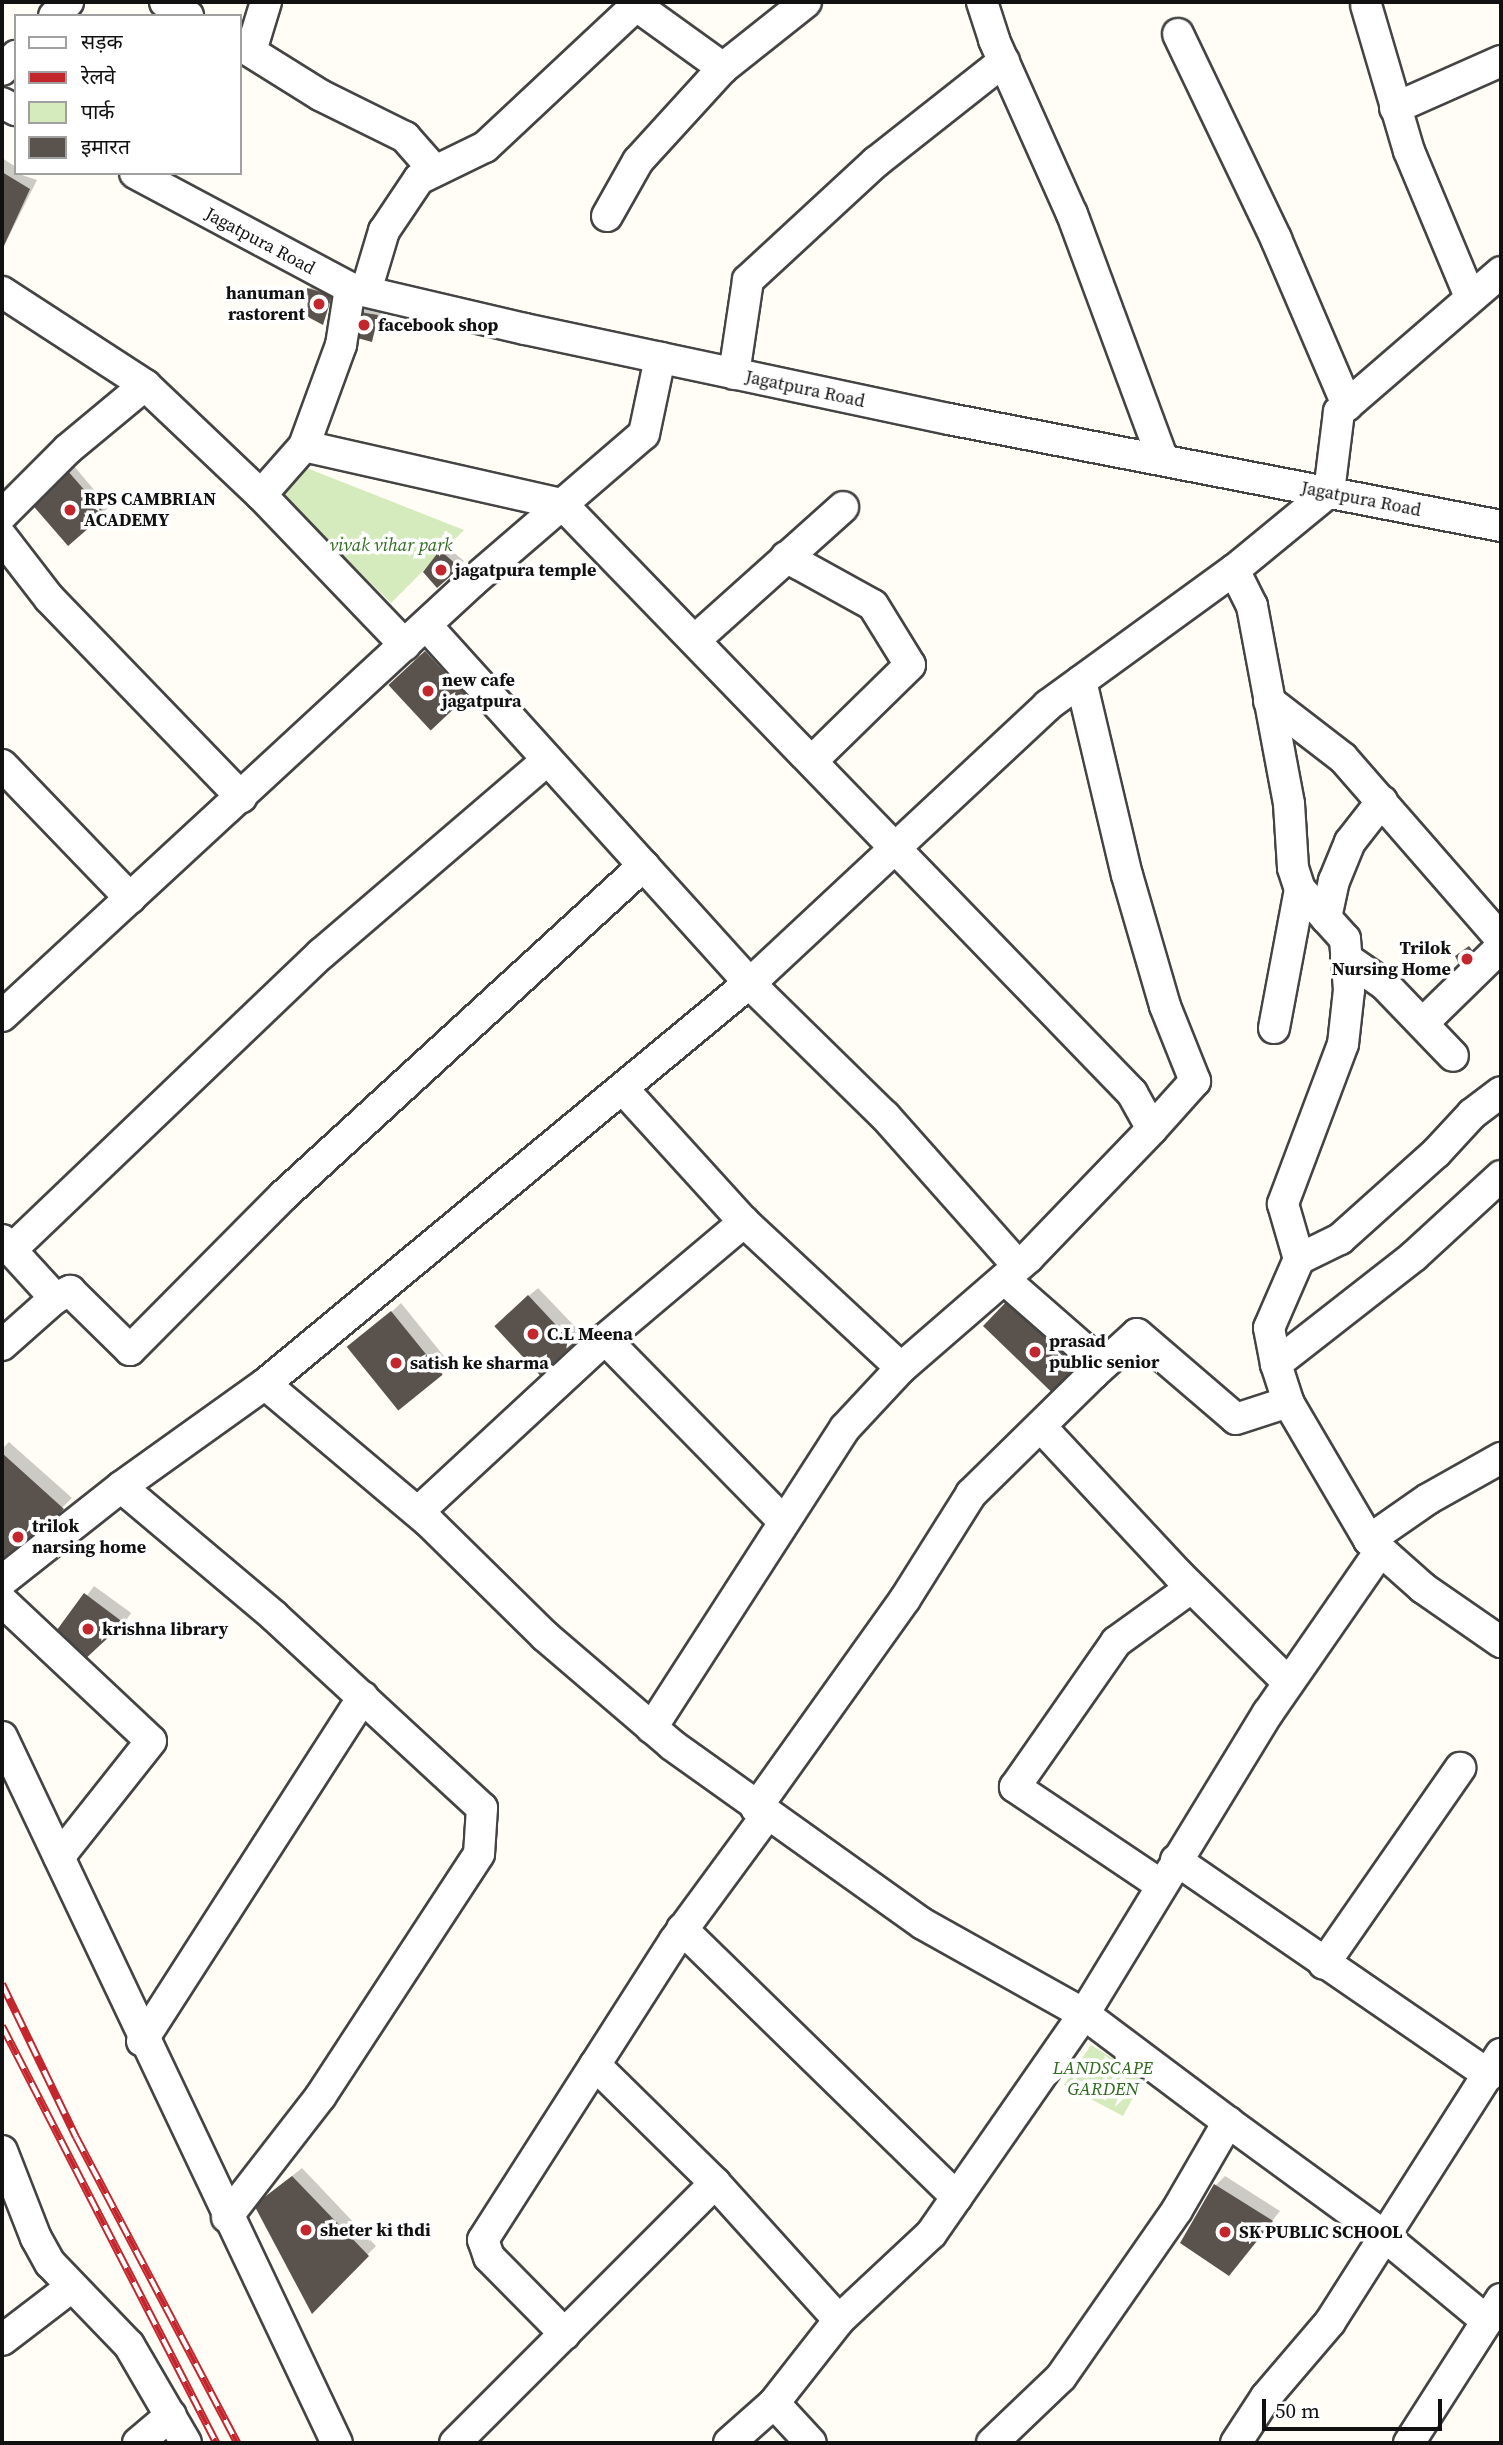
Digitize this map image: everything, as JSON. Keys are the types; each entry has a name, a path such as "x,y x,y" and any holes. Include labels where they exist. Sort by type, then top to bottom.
{"street":[{"path":"165,2 185,14"},
{"path":"265,2 245,48 320,95 405,137 435,171"},
{"path":"607,216 638,161 723,68 806,2"},
{"path":"982,2 1004,61 1072,214 1163,460"},
{"path":"261,495 303,446 341,345 358,289 384,231 419,178 485,147 639,4 723,68"},
{"path":"1366,5 1395,108 1470,297"},
{"path":"1178,34 1276,239 1347,405"},
{"path":"734,373 748,280 876,162 1004,61"},
{"path":"1395,108 1501,61"},
{"name":"Jagatpura Road","path":"139,175 358,289 660,358 1501,526"},
{"path":"2,1581 121,1487 265,1384 624,1090 749,983 1048,705 1234,570 1329,492 1339,412 1501,272"},
{"path":"2,292 145,385 415,635 546,761 644,865 749,983 885,1116 1011,1272 1084,1349 1093,1374"},
{"path":"2,1016 415,635 644,434 660,358"},
{"path":"2,516 68,449 145,385"},
{"path":"303,446 562,505 897,846 1132,1093 1152,1129"},
{"path":"695,640 843,507"},
{"path":"2,537 49,598 242,797"},
{"path":"786,558 873,606 910,665 813,760"},
{"path":"1234,570 1252,606 1300,890 1274,1028"},
{"path":"652,1728 845,1428 901,1368 1011,1272 1152,1129 1195,1081 1165,1006 1127,875 1081,681"},
{"path":"1269,701 1343,758 1499,934 1423,1023"},
{"path":"55,1298 6,1245 321,954 546,761"},
{"path":"2,765 130,898"},
{"path":"1326,918 1334,881 1350,842 1382,801"},
{"path":"2,1345 55,1298 70,1291 130,1350 284,1195 644,865"},
{"path":"1300,890 1345,939 1349,990 1343,1044 1283,1205 1299,1259 1269,1328 1276,1364 1288,1402 1375,1545 1423,1588 1494,1628"},
{"path":"1346,958 1385,985 1452,1056"},
{"path":"624,1090 744,1223 901,1368"},
{"path":"1299,1259 1340,1239 1436,1153 1472,1114 1501,1092"},
{"path":"1276,1364 1414,1256 1501,1176"},
{"path":"418,1512 605,1339 744,1223"},
{"path":"565,2334 489,2257 483,2240 682,1930 905,1599 971,1494 1093,1374 1137,1335 1236,1419 1288,1402"},
{"path":"605,1339 783,1521"},
{"path":"265,1384 418,1512 545,1636 652,1728 761,1812 923,1924 1084,2014 1383,2235 1494,2310 1409,2443"},
{"path":"1041,1427 1191,1588 1288,1682"},
{"path":"729,2443 774,2403 839,2319 931,2234 1084,2014 1169,1873 1375,1545 1428,1499 1500,1462"},
{"path":"121,1487 192,1543 482,1808 479,1854 320,2097 227,2217"},
{"path":"1191,1588 1116,1642 1015,1787 1169,1873 1495,2065 1383,2235 1330,2322 1266,2397 1236,2443"},
{"path":"2,1601 151,1740 59,1857"},
{"path":"142,2041 363,1697"},
{"path":"2,1737 142,2041 337,2443"},
{"path":"1324,1964 1460,1768"},
{"path":"682,1930 957,2197"},
{"path":"595,2066 715,2183 839,2319"},
{"path":"992,2443 1061,2377 1177,2210 1228,2122"},
{"path":"2,2151 36,2238 70,2288 129,2345 186,2443"},
{"path":"455,2443 715,2183"},
{"path":"2,2340 70,2288"},
{"path":"774,2403 811,2443"},
{"path":"138,2443 171,2415"}],"green space":[{"name":"vivak vihar park","path":"294,463 464,530 391,603 275,488"},
{"name":"LANDSCAPE GARDEN","path":"1091,2045 1144,2078 1123,2116 1064,2085"}],"building":[{"path":"2,172 30,189 2,250"},
{"name":"hanuman rastorent","path":"307,288 332,295 323,325 308,317"},
{"name":"facebook shop","path":"353,311 378,315 372,342 350,336"},
{"name":"RPS CAMBRIAN ACADEMY","path":"67,470 105,514 68,546 30,502"},
{"name":"jagatpura temple","path":"440,550 460,568 437,588 423,572"},
{"name":"new cafe jagatpura","path":"425,651 467,696 431,730 388,685"},
{"path":"1469,946 1482,963 1465,976 1455,956"},
{"name":"C.L Meena","path":"528,1295 574,1344 540,1375 494,1326"},
{"name":"prasad public senior","path":"1008,1300 1085,1374 1060,1400 983,1326"},
{"name":"satish ke sharma","path":"391,1311 443,1375 398,1411 347,1347"},
{"name":"trilok narsing home","path":"2,1453 64,1509 4,1567 2,1565"},
{"name":"krishna library","path":"84,1593 124,1623 83,1661 54,1634"},
{"name":"sheter ki thdi","path":"292,2176 369,2256 312,2314 254,2205"},
{"name":"SK PUBLIC SCHOOL","path":"1214,2184 1273,2221 1229,2276 1180,2243"}],"railway":[{"path":"2,1984 76,2137 237,2443"},
{"path":"2,2026 216,2443"}],"place":[{"name":"hanuman rastorent","path":"319,304"},
{"name":"facebook shop","path":"364,325"},
{"name":"RPS CAMBRIAN ACADEMY","path":"70,510"},
{"name":"jagatpura temple","path":"441,570"},
{"name":"new cafe jagatpura","path":"428,691"},
{"name":"Trilok Nursing Home","path":"1467,959"},
{"name":"C.L Meena","path":"533,1334"},
{"name":"prasad public senior","path":"1035,1352"},
{"name":"satish ke sharma","path":"396,1363"},
{"name":"trilok narsing home","path":"18,1537"},
{"name":"krishna library","path":"88,1629"},
{"name":"sheter ki thdi","path":"306,2230"},
{"name":"SK PUBLIC SCHOOL","path":"1225,2232"}]}
